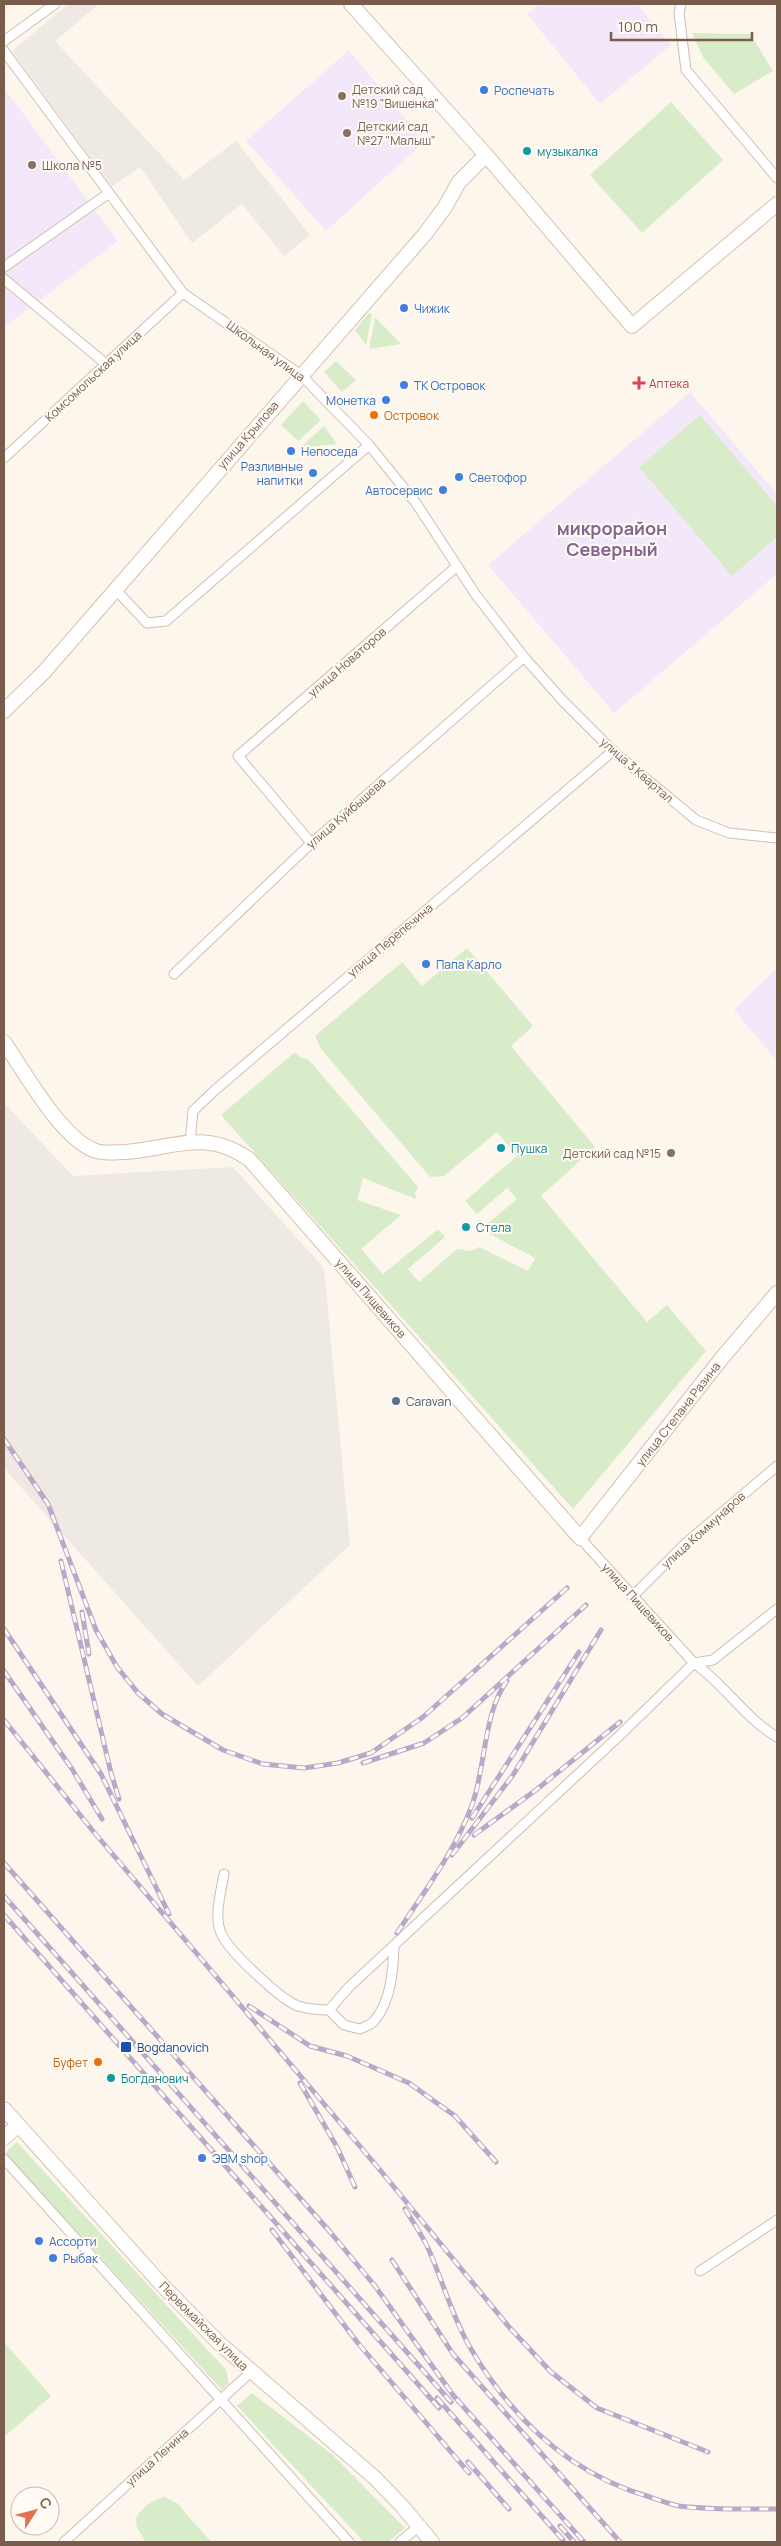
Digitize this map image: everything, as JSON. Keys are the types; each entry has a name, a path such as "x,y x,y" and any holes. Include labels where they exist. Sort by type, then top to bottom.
{"main road":[{"path":"352,4 632,326 777,204"},
{"name":"улица Крылова","path":"4,711 44,672 425,234 445,207 459,182 486,156"},
{"name":"улица Пищевиков","path":"4,1042 62,1127 96,1151 132,1151 190,1142 215,1143 234,1148 250,1160 580,1538"},
{"name":"улица Степана Разина","path":"580,1538 722,1358 777,1293"},
{"name":"Первомайская улица","path":"4,2109 162,2285 251,2372 375,2478 432,2542"},
{"path":"4,2138 18,2125"}],"street":[{"path":"4,41 55,4"},
{"path":"681,4 679,13 686,70 777,178"},
{"name":"Школьная улица","path":"4,51 183,293 301,375 369,445 416,503 456,567 524,657"},
{"path":"4,267 109,194"},
{"path":"4,279 106,364"},
{"name":"Комсомольская улица","path":"4,458 183,293"},
{"path":"115,589 147,622 166,621 369,445"},
{"name":"улица Новаторов","path":"312,844 238,756 456,567"},
{"name":"улица 3 Квартал","path":"524,657 613,751 696,820 729,833 777,838"},
{"name":"улица Куйбышева","path":"174,974 312,844 524,657"},
{"name":"улица Перепечина","path":"190,1142 193,1111 215,1090 613,751"},
{"name":"улица Коммунаров","path":"632,1598 686,1543 777,1466"},
{"name":"улица Пищевиков","path":"580,1538 632,1598 694,1663 710,1675 762,1728 777,1737"},
{"path":"329,2010 349,1987 618,1737 694,1663 713,1660 777,1609"},
{"path":"224,1874 218,1916 221,1935 238,1957 274,1990 296,2006 329,2010 344,2025 360,2030 374,2022 386,1998 393,1972 394,1947"},
{"path":"4,2159 349,2542"},
{"path":"700,2272 777,2220"},
{"name":"улица Ленина","path":"64,2542 251,2372"},
{"path":"400,2542 419,2526"}],"shaded area":[{"path":"68,4 99,4 55,41 184,180 236,141 310,235 284,256 242,204 192,243 140,167 112,187 12,51"},
{"path":"540,4 637,4 671,45 600,104 527,14"},
{"name":"Детский сад №19 \"Вишенка\"","path":"349,50 424,142 326,231 246,141"},
{"name":"Школа №5","path":"4,88 118,241 4,327"},
{"path":"690,392 777,494 777,574 614,713 488,565"},
{"path":"777,968 777,1061 734,1010"},
{"path":"4,1103 73,1176 233,1167 324,1268 350,1545 198,1686 4,1468"}],"green space":[{"path":"692,33 750,34 773,71 734,94 703,57"},
{"path":"671,102 723,160 642,233 590,175"},
{"path":"369,313 372,314 366,345 355,330"},
{"path":"375,317 401,344 369,349"},
{"path":"336,361 356,380 342,392 324,372"},
{"path":"303,401 321,420 298,441 281,425"},
{"path":"700,415 777,506 777,537 732,576 639,467"},
{"path":"324,426 337,444 307,447 303,445"},
{"path":"467,948 533,1026 511,1046 595,1147 541,1196 647,1322 667,1305 706,1351 573,1509 221,1115 295,1052 301,1058 308,1059 418,1187 415,1192 416,1199 363,1178 357,1200 401,1215 361,1249 383,1274 438,1229 445,1237 408,1269 419,1282 457,1249 471,1251 479,1247 528,1271 535,1258 488,1233 487,1224 517,1199 507,1188 477,1214 465,1201 517,1156 497,1132 444,1176 430,1177 321,1049 315,1036 402,962 422,986"},
{"path":"17,2142 226,2370 229,2383 222,2390 5,2153"},
{"path":"4,2342 51,2396 4,2437"},
{"path":"252,2393 334,2456 405,2528 388,2542 364,2542 237,2406"},
{"path":"165,2497 177,2503 211,2542 146,2542 137,2528 136,2518 148,2504"}],"railway":[{"path":"4,1439 48,1504 96,1630 117,1667 138,1693 162,1714 223,1750 263,1764 304,1768 338,1763 371,1753 423,1717 567,1588"},
{"path":"61,1561 111,1773 119,1799"},
{"path":"363,1763 424,1743 462,1718 586,1605"},
{"path":"82,1612 89,1654"},
{"path":"4,1629 101,1774 169,1914"},
{"path":"452,1855 513,1775 601,1630"},
{"path":"472,1818 579,1652"},
{"path":"4,1671 72,1769 102,1819"},
{"path":"397,1933 438,1871 465,1822 477,1790 493,1709 507,1681"},
{"path":"4,1720 93,1831 380,2170 509,2327 551,2372 597,2408 708,2452"},
{"path":"474,1835 536,1790 620,1722"},
{"path":"4,1863 331,2233 375,2286 453,2395 584,2542"},
{"path":"4,1896 451,2402"},
{"path":"4,1915 439,2408"},
{"path":"249,2006 310,2046 347,2056 409,2083 455,2116 496,2162"},
{"path":"300,2083 337,2147 355,2187"},
{"path":"405,2209 428,2248 458,2324 471,2349 505,2399 546,2441 569,2459 594,2474 621,2487 672,2504 703,2508 777,2509"},
{"path":"272,2230 357,2342 469,2473"},
{"path":"392,2260 453,2354 620,2542"},
{"path":"437,2398 563,2540"},
{"path":"468,2462 509,2509"},
{"path":"560,2526 574,2542"}],"place":[{"name":"Роспечать","path":"484,90"},
{"name":"Детский сад №19 \"Вишенка\"","path":"342,96"},
{"name":"Детский сад №27 \"Малыш\"","path":"347,133"},
{"name":"музыкалка","path":"527,151"},
{"name":"Школа №5","path":"32,165"},
{"name":"Чижик","path":"404,308"},
{"name":"Аптека","path":"639,383"},
{"name":"ТК Островок","path":"404,385"},
{"name":"Монетка","path":"386,400"},
{"name":"Островок","path":"374,415"},
{"name":"Непоседа","path":"291,451"},
{"name":"Разливные напитки","path":"313,473"},
{"name":"Светофор","path":"459,477"},
{"name":"Автосервис","path":"443,490"},
{"name":"Папа Карло","path":"426,964"},
{"name":"Пушка","path":"501,1148"},
{"name":"Детский сад №15","path":"671,1153"},
{"name":"Стела","path":"466,1227"},
{"name":"Caravan","path":"396,1401"},
{"name":"Bogdanovich","path":"126,2047"},
{"name":"Буфет","path":"98,2062"},
{"name":"Богданович","path":"111,2078"},
{"name":"ЭВМ shop","path":"202,2158"},
{"name":"Ассорти","path":"39,2241"},
{"name":"Рыбак","path":"53,2258"}],"district":[{"name":"микрорайон Северный","path":"612,538"}]}
